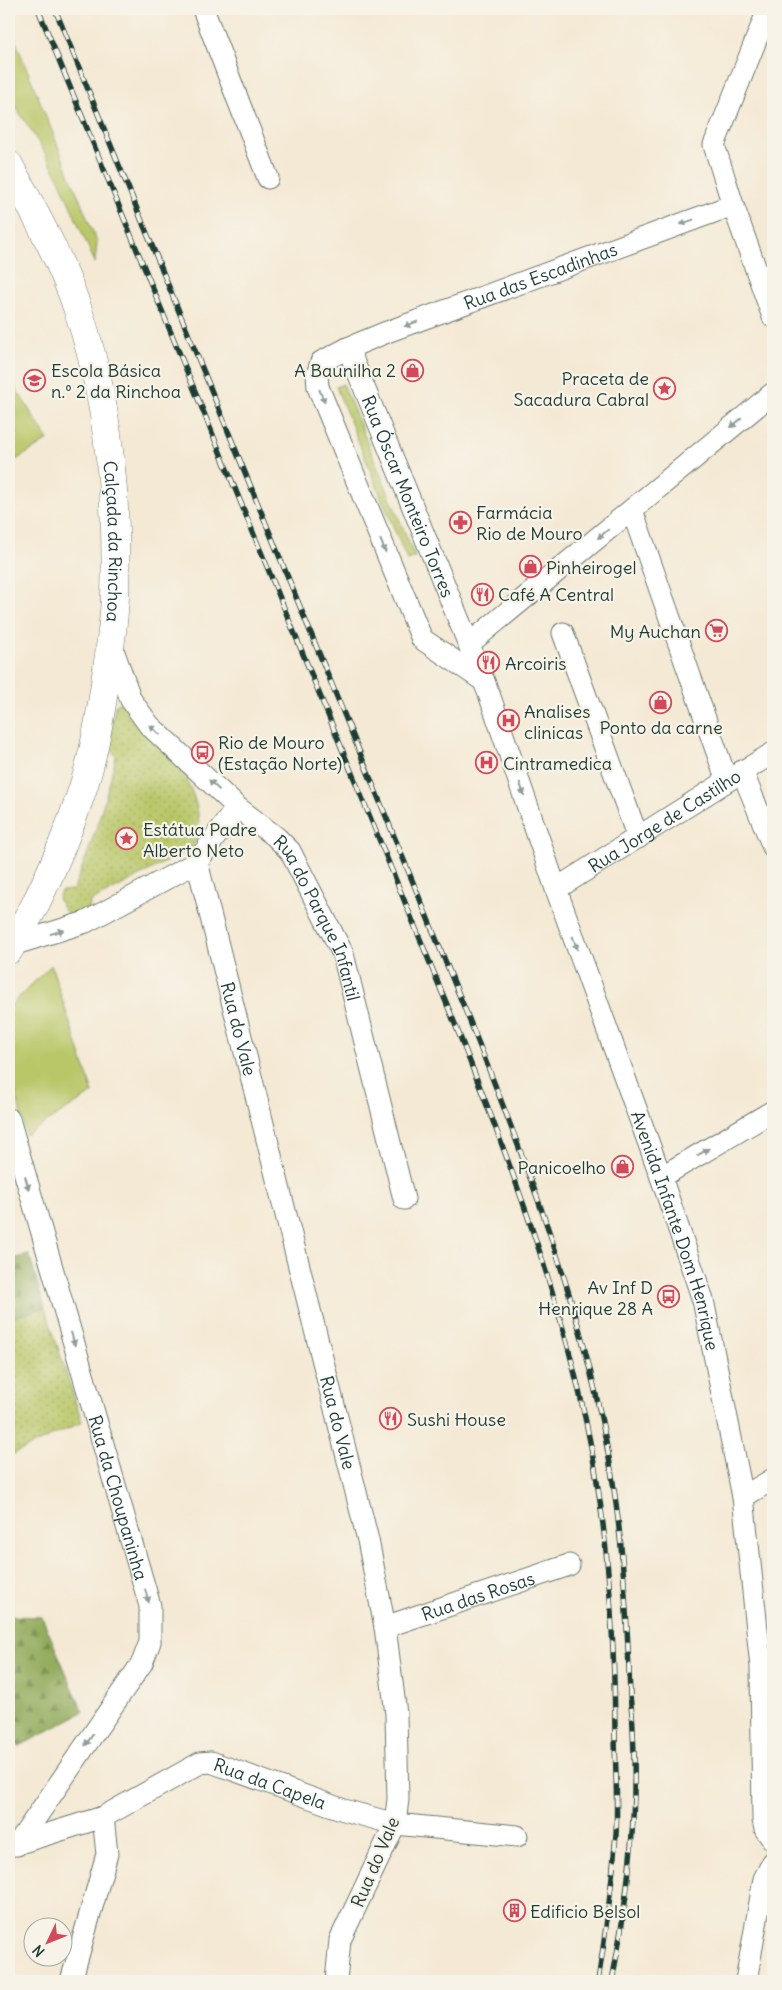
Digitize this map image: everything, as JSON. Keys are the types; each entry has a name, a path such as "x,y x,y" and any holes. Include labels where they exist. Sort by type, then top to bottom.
{"street":[{"path":"203,9 268,178"},
{"path":"763,14 714,144 733,205 773,317"},
{"name":"Calçada da Rinchoa","path":"9,164 59,262 80,318 102,397 115,515 115,598 111,643 95,747 83,789 54,863 34,906 9,948"},
{"name":"Rua das Escadinhas","path":"484,681 422,639 415,627 318,387 317,375 320,362 348,348 733,205"},
{"name":"Rua Óscar Monteiro Torres","path":"348,348 469,644"},
{"path":"469,644 773,392"},
{"path":"632,510 734,776 773,847"},
{"path":"563,633 638,838"},
{"name":"Rua do Parque Infantil","path":"111,643 131,700 149,725 237,807 276,837 290,851 343,954 404,1199"},
{"name":"Avenida Infante Dom Henrique","path":"469,644 484,681 556,889 661,1177 703,1300 743,1497 761,1667 763,1820 765,1829 773,1840"},
{"name":"Rua Jorge de Castilho","path":"556,889 773,753"},
{"path":"9,948 86,922 197,862 237,807"},
{"name":"Rua do Vale","path":"197,862 368,1540 385,1627 396,1714 398,1800 395,1824 340,1940 336,1981"},
{"path":"661,1177 773,1111"},
{"name":"Rua da Choupaninha","path":"9,1119 150,1606 150,1642 142,1663 13,1845"},
{"path":"743,1497 773,1480"},
{"name":"Rua das Rosas","path":"385,1627 569,1565"},
{"name":"Rua da Capela","path":"13,1845 103,1817 200,1763 211,1762 344,1810 395,1824 517,1836"},
{"path":"71,1981 107,1854 103,1817"},
{"path":"746,1981 764,1878 773,1862"}],"green space":[{"path":"9,25 97,242 95,263 58,177 9,96"},
{"path":"9,377 48,440 11,463 9,459"},
{"path":"343,384 415,557 407,560 336,387"},
{"path":"119,703 126,704 190,774 187,781 194,797 198,814 198,832 192,848 90,902 89,911 73,915 63,909 58,898 61,891 73,890 98,824 116,756 109,747 115,706"},
{"path":"51,965 93,1093 26,1135 9,1066 9,1007"},
{"path":"29,1255 45,1308 9,1318 9,1259"},
{"path":"45,1308 82,1422 9,1456 9,1318"},
{"path":"9,1616 42,1617 83,1712 18,1747 9,1736"}],"railway":[{"path":"38,9 455,1024 512,1171 561,1320 594,1460 605,1537 611,1614 617,1821 611,1890 598,1981"},
{"path":"55,9 469,1019 531,1181 568,1290 584,1345 598,1401 618,1517 624,1576 633,1726 633,1825 623,1919 612,1981"}],"place":[{"name":"A Baunilha 2","path":"412,370"},
{"name":"Escola Básica n.º 2 da Rinchoa","path":"35,380"},
{"name":"Praceta de Sacadura Cabral","path":"665,388"},
{"name":"Farmácia Rio de Mouro","path":"460,522"},
{"name":"Pinheirogel","path":"530,567"},
{"name":"Café A Central","path":"482,594"},
{"name":"My Auchan","path":"717,631"},
{"name":"Arcoiris","path":"489,663"},
{"name":"Ponto da carne","path":"661,702"},
{"name":"Analises clinicas","path":"508,721"},
{"name":"Rio de Mouro (Estação Norte)","path":"202,752"},
{"name":"Cintramedica","path":"487,763"},
{"name":"Estátua Padre Alberto Neto","path":"127,839"},
{"name":"Panicoelho","path":"622,1167"},
{"name":"Av Inf D Henrique 28 A","path":"669,1297"},
{"name":"Sushi House","path":"391,1419"},
{"name":"Edificio Belsol","path":"514,1911"}]}
